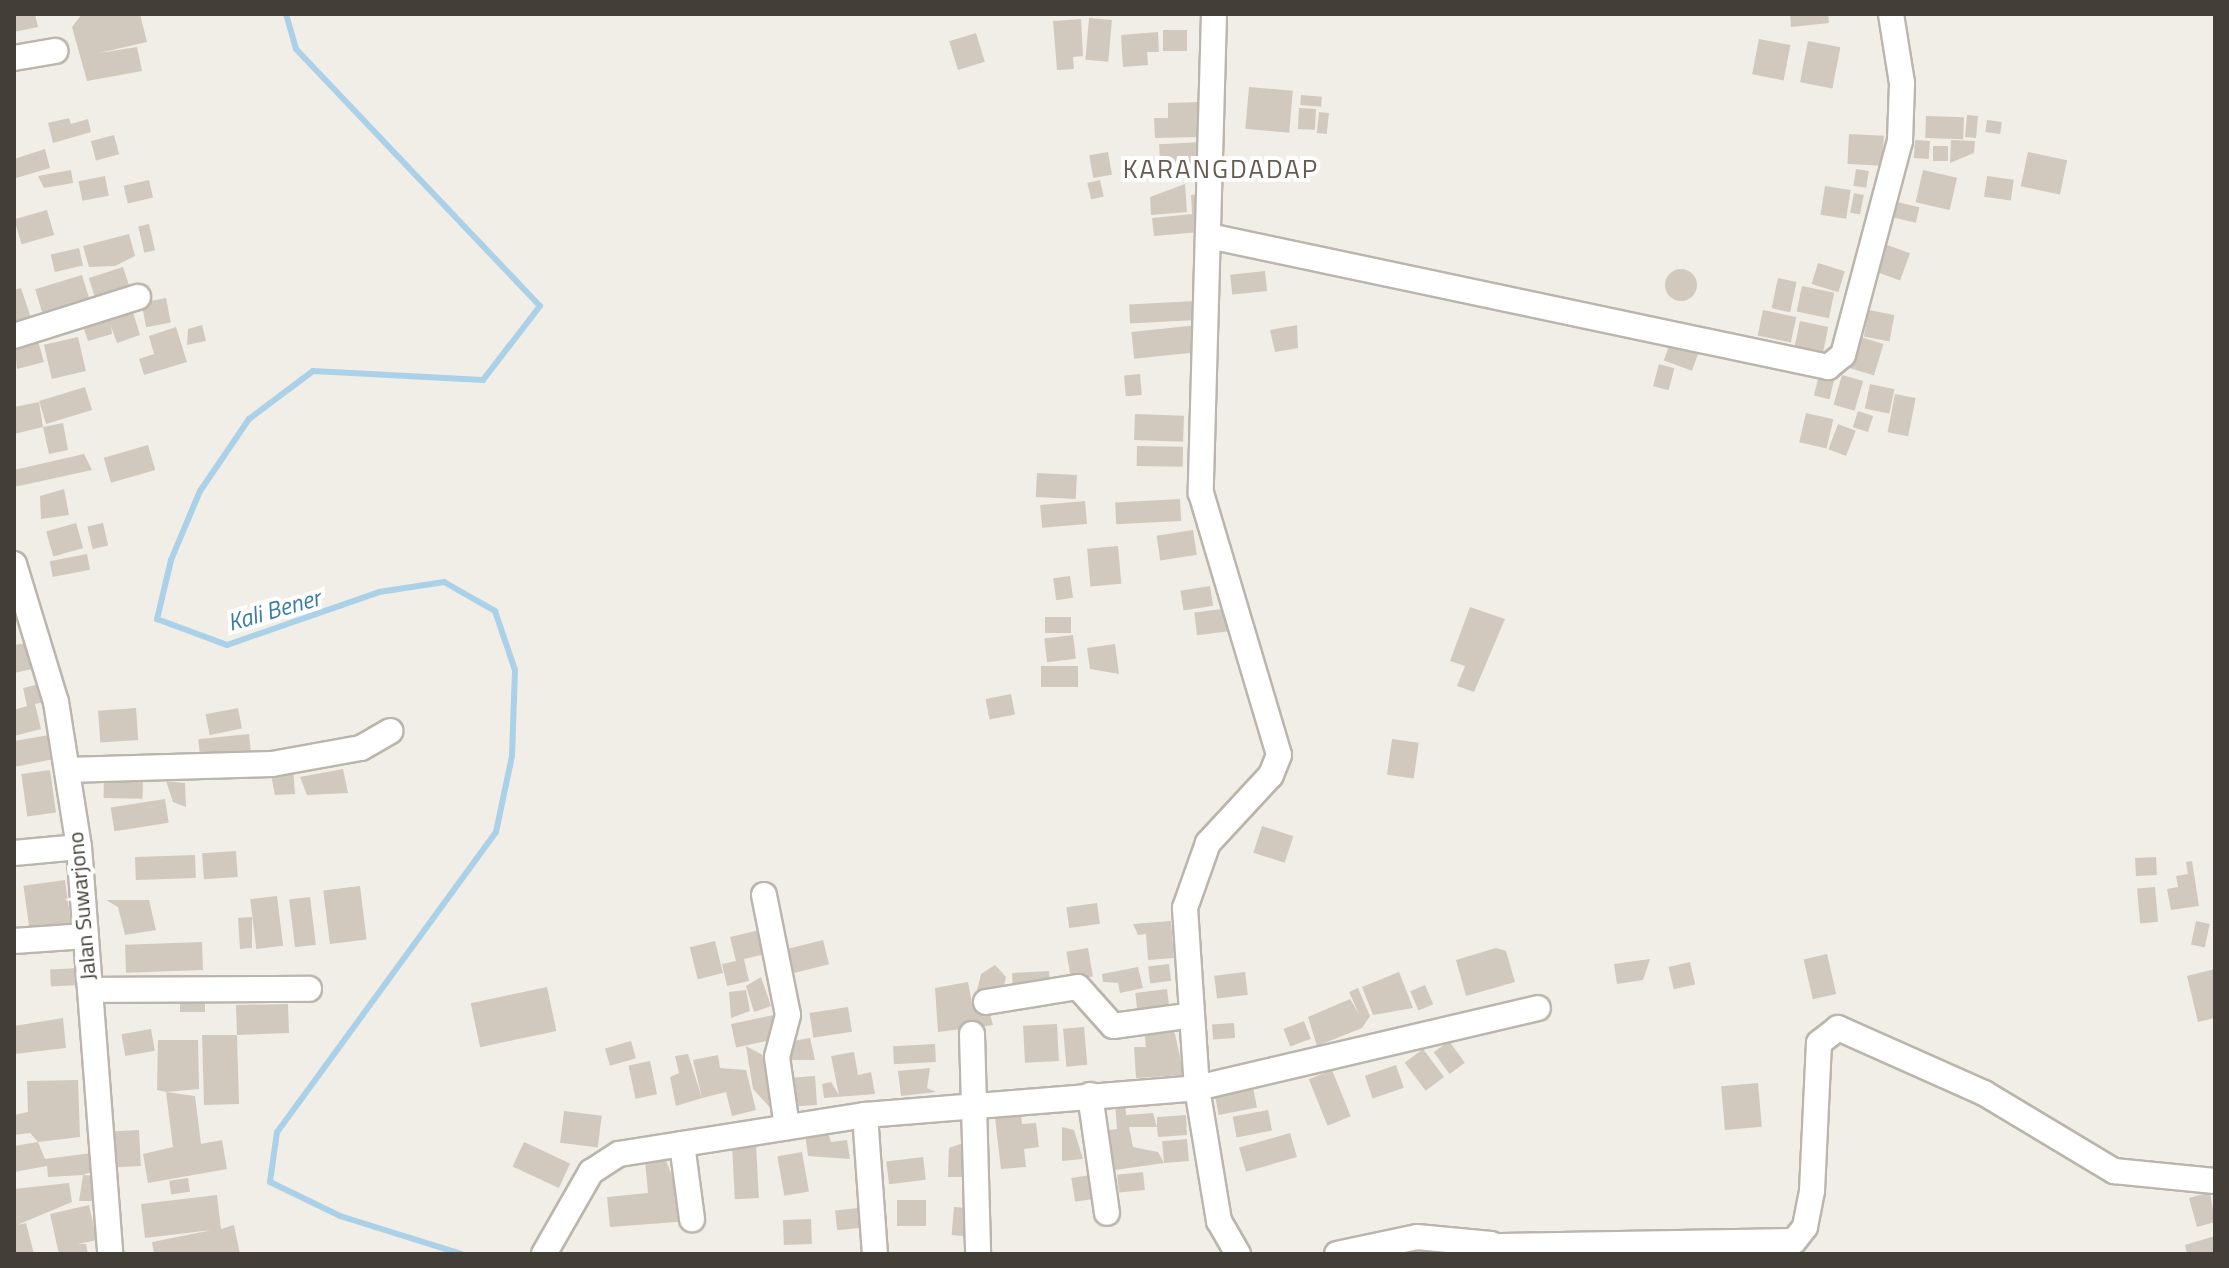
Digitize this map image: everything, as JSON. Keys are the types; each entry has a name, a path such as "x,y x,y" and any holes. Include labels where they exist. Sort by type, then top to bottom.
{"street":[{"path":"1214,14 1201,493 1279,755 1192,873 1187,1016 1219,1221 1238,1254"},
{"path":"1209,236 1828,367 1843,355 1900,141 1902,83 1891,14"},
{"path":"14,58 55,51"},
{"path":"14,336 138,297"},
{"name":"Jalan Suwarjono","path":"14,564 56,702 79,847 110,1254"},
{"path":"67,770 272,764 361,748 390,731"},
{"path":"14,853 79,847"},
{"path":"764,895 788,1015 777,1057 787,1127"},
{"path":"14,941 86,936"},
{"path":"986,1002 1078,987 1113,1026 1187,1016"},
{"path":"90,990 309,989"},
{"path":"545,1252 602,1161 682,1144 865,1115 1197,1088 1538,1008"},
{"path":"1337,1254 1417,1237 1505,1250 1801,1236 1812,1191 1819,1043 1838,1028 1984,1093 2114,1171 2215,1181"},
{"path":"972,1034 978,1254"},
{"path":"1090,1095 1107,1213"},
{"path":"865,1115 875,1254"},
{"path":"682,1144 692,1219"}],"building":[{"path":"14,14 35,14 38,27 14,32"},
{"path":"82,14 140,14 147,42 99,53 137,47 142,71 87,81 72,27"},
{"path":"1790,14 1828,14 1829,23 1791,27"},
{"path":"1089,18 1112,20 1108,62 1085,60"},
{"path":"1081,19 1083,56 1073,57 1074,69 1057,70 1053,21"},
{"path":"1163,30 1187,30 1187,51 1163,51"},
{"path":"1158,32 1159,52 1147,52 1148,65 1123,67 1121,35"},
{"path":"976,33 985,62 958,70 949,41"},
{"path":"1759,39 1790,45 1784,80 1752,74"},
{"path":"1808,41 1840,47 1832,89 1800,82"},
{"path":"1249,87 1293,91 1289,133 1245,129"},
{"path":"1301,95 1322,97 1321,107 1300,105"},
{"path":"1199,102 1200,137 1155,138 1154,118 1168,118 1168,103"},
{"path":"1299,108 1316,109 1315,130 1298,129"},
{"path":"1319,112 1329,113 1327,134 1317,133"},
{"path":"1967,115 1978,116 1976,138 1965,137"},
{"path":"1926,116 1964,117 1963,139 1925,138"},
{"path":"69,118 71,124 88,119 91,132 53,143 48,123"},
{"path":"1987,120 2002,122 2000,134 1985,132"},
{"path":"1849,134 1884,136 1882,166 1847,164"},
{"path":"114,135 119,154 96,161 91,141"},
{"path":"1915,140 1930,141 1929,159 1914,158"},
{"path":"1951,140 1975,141 1974,153 1950,163"},
{"path":"1202,142 1203,163 1160,165 1159,144"},
{"path":"1933,146 1948,146 1948,161 1933,161"},
{"path":"45,149 50,168 16,178 14,159"},
{"path":"1108,152 1112,175 1093,178 1089,155"},
{"path":"2028,152 2067,160 2060,195 2021,186"},
{"path":"1856,169 1869,171 1866,188 1853,186"},
{"path":"71,170 73,183 44,188 38,176"},
{"path":"1923,170 1957,178 1950,210 1916,202"},
{"path":"105,176 109,196 82,201 78,181"},
{"path":"1987,176 2014,180 2011,201 1984,197"},
{"path":"149,180 153,198 128,203 124,186"},
{"path":"1100,180 1104,197 1091,199 1087,183"},
{"path":"1185,184 1187,212 1151,215 1150,197"},
{"path":"1825,186 1851,190 1846,219 1820,215"},
{"path":"1854,193 1864,195 1860,215 1850,213"},
{"path":"1203,194 1200,232 1154,236 1152,218 1192,214 1191,195"},
{"path":"1897,202 1919,207 1916,223 1893,218"},
{"path":"47,210 54,235 21,244 14,219"},
{"path":"149,224 155,250 144,253 138,226"},
{"path":"129,234 135,256 115,266 89,267 83,246"},
{"path":"1879,242 1910,253 1900,281 1869,269"},
{"path":"79,248 83,266 55,272 51,255"},
{"path":"1818,263 1845,271 1838,292 1812,284"},
{"path":"123,267 131,292 97,303 89,278"},
{"path":"1681,269 1693,273 1697,285 1693,297 1681,301 1669,297 1665,285 1669,273"},
{"path":"1265,271 1267,291 1232,295 1230,275"},
{"path":"82,275 91,305 44,319 35,289"},
{"path":"1778,278 1797,282 1790,312 1772,308"},
{"path":"1802,286 1834,293 1829,318 1797,311"},
{"path":"21,288 33,324 14,331 14,290"},
{"path":"166,298 171,323 146,327 141,303"},
{"path":"1195,301 1196,320 1130,323 1129,304"},
{"path":"105,310 109,320 133,312 140,335 117,343 111,326 112,334 88,341 80,317"},
{"path":"1763,310 1796,317 1791,343 1758,335"},
{"path":"1869,310 1895,315 1889,341 1864,337"},
{"path":"1800,321 1828,327 1823,354 1794,348"},
{"path":"202,325 206,341 187,345 188,329"},
{"path":"1198,325 1201,352 1134,359 1131,332"},
{"path":"1297,325 1298,348 1275,352 1270,330"},
{"path":"176,327 187,362 144,375 139,359 154,354 149,336"},
{"path":"36,334 44,362 17,369 14,340"},
{"path":"1851,334 1884,344 1874,375 1841,366"},
{"path":"78,337 86,371 52,379 44,345"},
{"path":"1672,338 1700,348 1692,371 1664,361"},
{"path":"1659,364 1674,368 1669,390 1653,386"},
{"path":"1140,374 1142,395 1126,396 1124,375"},
{"path":"1819,375 1835,379 1829,399 1814,395"},
{"path":"1842,375 1863,381 1855,411 1833,405"},
{"path":"1870,384 1894,389 1889,414 1865,408"},
{"path":"85,387 92,410 46,424 39,401"},
{"path":"1895,394 1916,398 1908,436 1888,432"},
{"path":"39,402 43,427 14,434 14,407"},
{"path":"1858,411 1873,416 1868,432 1853,427"},
{"path":"1806,413 1833,419 1827,449 1799,442"},
{"path":"1135,414 1184,416 1183,442 1134,440"},
{"path":"63,423 68,450 49,454 43,427"},
{"path":"1838,424 1856,431 1846,456 1828,449"},
{"path":"148,445 155,470 111,483 104,458"},
{"path":"1137,446 1183,447 1183,467 1137,466"},
{"path":"84,454 92,470 14,487 14,470"},
{"path":"1037,473 1077,475 1076,499 1036,497"},
{"path":"64,489 69,515 41,519 40,496"},
{"path":"1180,499 1181,521 1116,524 1115,502"},
{"path":"1085,501 1087,524 1042,528 1040,505"},
{"path":"76,523 83,548 53,557 46,532"},
{"path":"103,523 108,545 93,549 87,527"},
{"path":"1193,530 1197,555 1160,560 1156,536"},
{"path":"1118,546 1121,584 1090,587 1087,549"},
{"path":"87,554 90,570 53,577 50,561"},
{"path":"1070,576 1073,598 1056,600 1053,578"},
{"path":"1210,586 1213,606 1183,610 1180,591"},
{"path":"1470,607 1505,619 1474,692 1457,686 1465,666 1450,661"},
{"path":"1230,608 1233,631 1197,635 1194,612"},
{"path":"1045,617 1071,617 1071,633 1045,633"},
{"path":"1073,635 1076,659 1047,662 1044,639"},
{"path":"28,643 32,669 14,673 14,645"},
{"path":"1115,644 1119,674 1090,669 1087,648"},
{"path":"1041,666 1078,666 1078,687 1041,687"},
{"path":"44,683 48,701 35,704 41,729 14,736 14,710 27,706 23,688"},
{"path":"1011,694 1015,715 989,720 985,699"},
{"path":"136,708 138,740 100,743 98,711"},
{"path":"238,708 242,729 210,735 206,714"},
{"path":"249,734 252,762 201,767 198,739"},
{"path":"49,735 54,759 14,767 14,741"},
{"path":"1392,739 1419,743 1414,778 1387,775"},
{"path":"293,768 295,794 275,795 271,775"},
{"path":"343,769 348,793 307,795 300,777"},
{"path":"50,770 56,813 27,817 21,774"},
{"path":"104,772 143,773 143,799 104,798"},
{"path":"166,781 185,783 186,807 173,802"},
{"path":"165,799 169,823 114,831 111,808"},
{"path":"1262,826 1293,836 1285,863 1253,853"},
{"path":"236,851 238,877 204,879 202,853"},
{"path":"195,855 196,878 136,880 135,857"},
{"path":"2156,857 2157,875 2136,876 2135,858"},
{"path":"2192,861 2199,906 2171,910 2167,889 2178,887 2176,876 2188,874 2186,862"},
{"path":"65,880 72,931 31,936 23,886"},
{"path":"360,886 367,940 330,944 323,891"},
{"path":"2155,887 2158,922 2140,923 2137,889"},
{"path":"277,896 283,946 256,949 250,899"},
{"path":"310,897 316,945 295,947 289,900"},
{"path":"106,900 149,900 156,930 125,935 118,907"},
{"path":"1097,903 1100,924 1069,928 1066,907"},
{"path":"252,917 252,948 240,949 238,918"},
{"path":"1171,921 1174,958 1148,960 1146,934 1138,935 1133,924"},
{"path":"2196,921 2210,924 2205,947 2191,944"},
{"path":"772,927 778,951 744,959 749,981 727,986 722,964 736,961 730,937"},
{"path":"823,940 829,964 791,974 785,949"},
{"path":"715,941 723,973 698,979 690,947"},
{"path":"202,942 203,970 126,973 125,945"},
{"path":"1088,948 1093,977 1071,980 1066,952"},
{"path":"1496,948 1506,951 1515,982 1466,996 1456,960"},
{"path":"1827,954 1836,994 1813,999 1804,959"},
{"path":"1650,959 1643,980 1617,984 1614,964"},
{"path":"1690,962 1695,984 1674,989 1669,967"},
{"path":"1169,964 1171,981 1150,983 1148,967"},
{"path":"995,965 1006,977 1002,993 976,995 981,974"},
{"path":"1138,967 1143,988 1120,993 1118,983 1103,982 1102,974"},
{"path":"78,968 79,985 51,986 50,969"},
{"path":"2215,969 2215,1018 2198,1022 2187,976"},
{"path":"1049,971 1050,992 1013,994 1012,973"},
{"path":"1245,972 1248,995 1217,999 1214,976"},
{"path":"1399,972 1413,1008 1373,1015 1362,987"},
{"path":"761,977 771,1006 754,1012 746,986"},
{"path":"968,982 972,1003 988,1007 993,1025 938,1032 935,988"},
{"path":"1425,985 1433,1004 1418,1011 1410,991"},
{"path":"547,987 556,1031 480,1047 471,1003"},
{"path":"1358,988 1370,1016 1362,1028 1317,1046 1308,1017 1350,999 1359,1014 1349,992"},
{"path":"1167,989 1170,1012 1138,1016 1135,993"},
{"path":"180,990 205,990 205,1012 180,1012"},
{"path":"746,990 750,1011 731,1018 729,992"},
{"path":"288,1004 289,1033 237,1035 236,1005"},
{"path":"848,1007 852,1032 813,1038 809,1013"},
{"path":"778,1014 783,1037 736,1047 731,1024"},
{"path":"63,1018 66,1048 14,1054 14,1026"},
{"path":"1304,1021 1311,1039 1290,1047 1283,1029"},
{"path":"1234,1023 1235,1038 1213,1039 1212,1025"},
{"path":"1057,1024 1059,1061 1025,1063 1023,1026"},
{"path":"1173,1025 1184,1075 1136,1078 1134,1047 1146,1047 1144,1029"},
{"path":"1084,1027 1087,1065 1066,1067 1063,1029"},
{"path":"151,1029 155,1051 125,1056 121,1034"},
{"path":"202,1035 237,1035 239,1104 204,1105"},
{"path":"810,1038 815,1060 784,1060 781,1043"},
{"path":"158,1040 198,1040 199,1089 157,1090"},
{"path":"631,1041 636,1058 610,1066 605,1048"},
{"path":"1449,1041 1465,1063 1449,1074 1434,1052"},
{"path":"935,1044 936,1062 894,1064 893,1046"},
{"path":"746,1046 772,1060 774,1112 753,1089"},
{"path":"1423,1049 1444,1077 1426,1091 1405,1063"},
{"path":"854,1052 858,1075 871,1072 875,1094 824,1098 822,1084 831,1082 839,1095 831,1056"},
{"path":"688,1054 702,1098 676,1106 670,1077 679,1073 675,1056"},
{"path":"718,1055 720,1068 746,1070 756,1110 732,1116 726,1092 702,1098 693,1060"},
{"path":"650,1061 657,1094 636,1099 628,1066"},
{"path":"1396,1065 1404,1088 1373,1098 1365,1076"},
{"path":"930,1068 927,1088 936,1092 901,1096 898,1071"},
{"path":"1332,1070 1351,1116 1328,1126 1309,1079"},
{"path":"815,1076 817,1105 793,1107 791,1078"},
{"path":"78,1080 80,1137 38,1142 30,1133 14,1135 14,1115 28,1112 27,1081"},
{"path":"1252,1082 1257,1108 1219,1115 1214,1089"},
{"path":"1758,1083 1762,1127 1725,1130 1721,1086"},
{"path":"166,1092 195,1096 201,1144 222,1140 227,1169 148,1183 143,1154 173,1147"},
{"path":"1125,1099 1126,1115 1153,1113 1157,1127 1129,1127 1133,1147 1158,1152 1164,1163 1115,1170 1109,1130 1117,1129 1115,1104"},
{"path":"1268,1110 1272,1131 1237,1137 1233,1117"},
{"path":"564,1111 602,1116 598,1147 560,1143"},
{"path":"1021,1115 1022,1124 1036,1123 1039,1147 1024,1149 1026,1167 1001,1169 995,1118"},
{"path":"1186,1115 1187,1135 1158,1137 1157,1117"},
{"path":"825,1123 831,1142 847,1140 850,1159 808,1156 804,1126"},
{"path":"1062,1127 1074,1130 1083,1159 1062,1161"},
{"path":"139,1130 141,1166 117,1167 115,1131"},
{"path":"1290,1133 1297,1157 1246,1172 1239,1148"},
{"path":"1187,1139 1189,1161 1164,1163 1162,1141"},
{"path":"38,1142 45,1159 92,1153 94,1171 83,1175 48,1177 47,1166 14,1172 14,1146"},
{"path":"524,1142 570,1164 559,1188 513,1166"},
{"path":"963,1143 971,1177 948,1177 949,1148"},
{"path":"756,1144 759,1198 735,1199 732,1145"},
{"path":"802,1152 809,1191 784,1196 777,1156"},
{"path":"923,1157 926,1180 889,1184 886,1162"},
{"path":"665,1158 690,1221 610,1227 607,1197 648,1193 645,1160"},
{"path":"1143,1172 1145,1190 1119,1193 1117,1175"},
{"path":"1097,1174 1101,1198 1075,1202 1071,1178"},
{"path":"83,1175 99,1176 100,1201 79,1201"},
{"path":"188,1178 190,1192 171,1195 169,1181"},
{"path":"69,1183 72,1202 17,1225 26,1223 34,1254 14,1254 14,1189"},
{"path":"2210,1192 2215,1222 2197,1227 2189,1198"},
{"path":"217,1195 221,1229 234,1225 240,1254 154,1254 152,1242 212,1230 145,1238 141,1204"},
{"path":"897,1200 926,1200 926,1226 897,1226"},
{"path":"89,1205 97,1240 78,1244 86,1244 88,1254 59,1254 50,1214"},
{"path":"954,1207 975,1209 972,1237 952,1235"},
{"path":"858,1208 860,1228 837,1230 835,1210"},
{"path":"811,1219 812,1244 784,1245 783,1220"},
{"path":"2215,1236 2215,1254 2187,1254 2185,1245"}],"waterway":[{"name":"Kali Bener","path":"286,14 296,49 540,306 483,380 313,371 249,419 200,491 171,560 157,619 227,645 379,592 444,582 495,611 515,670 512,756 496,832 277,1132 270,1182 340,1216 461,1254"}],"district":[{"name":"KARANGDADAP","path":"1221,169"}]}
